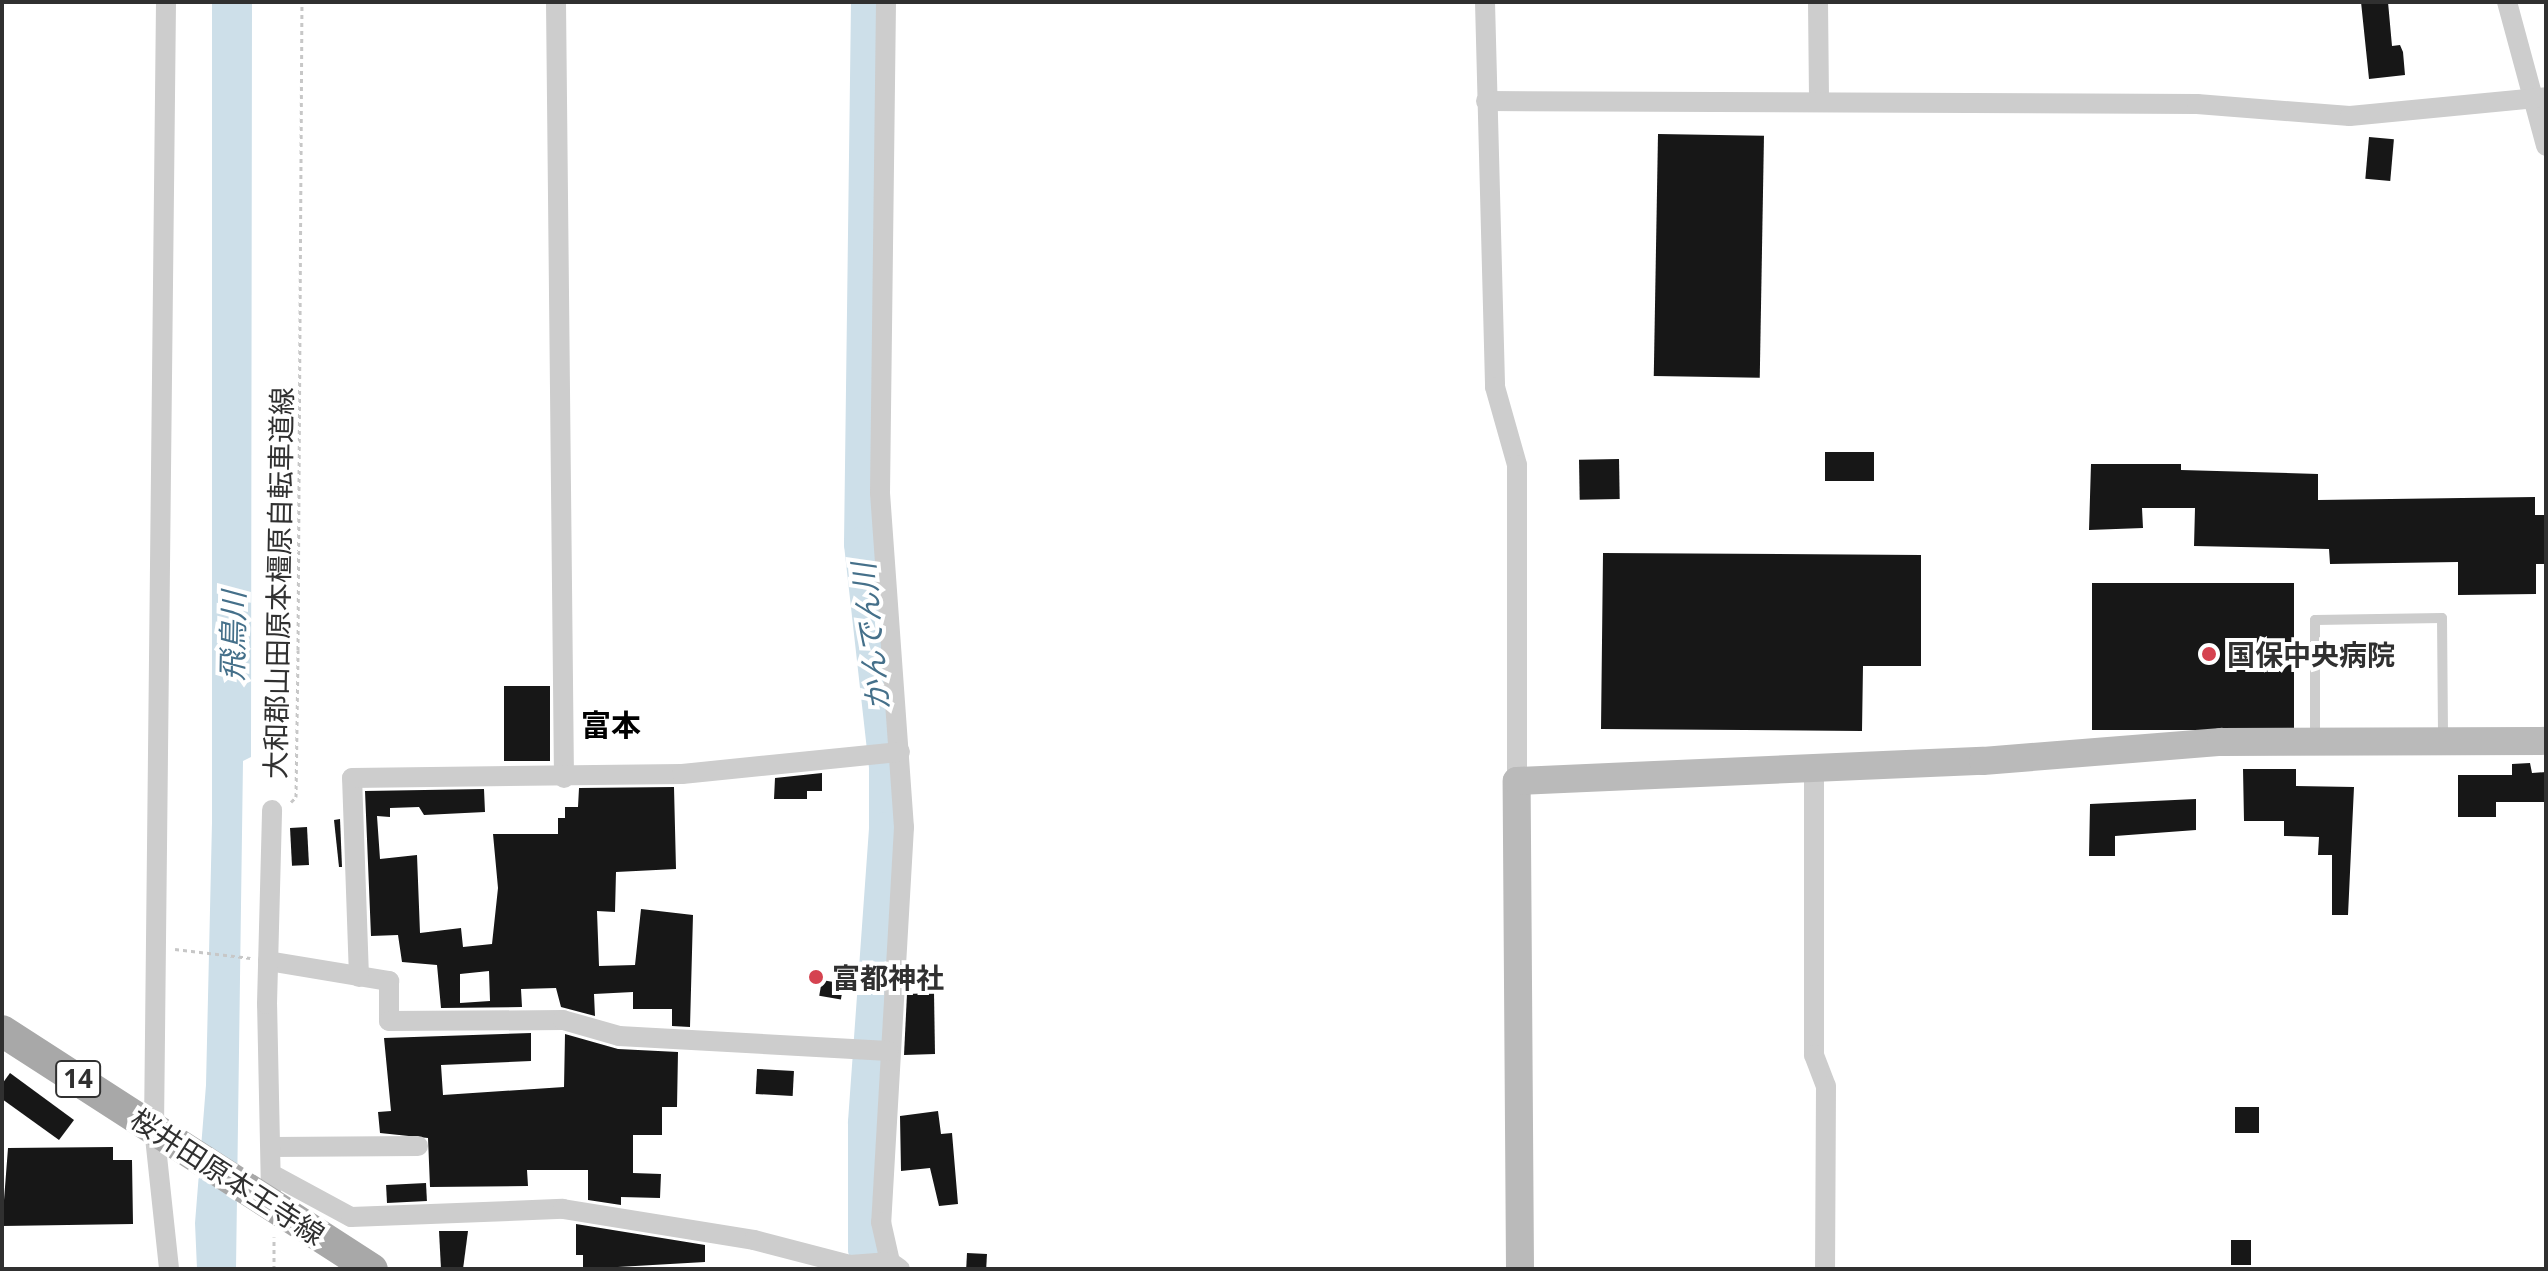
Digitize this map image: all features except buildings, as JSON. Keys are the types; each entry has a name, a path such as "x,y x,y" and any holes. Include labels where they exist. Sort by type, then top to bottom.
{"main road":[{"name":"桜井田原本王寺線","path":"2,1031 154,1128 272,1194 372,1269"}],"street":[{"path":"166,2 154,1128 169,1269"},
{"path":"556,2 564,778"},
{"path":"280,808 268,961 272,1194 351,1217 563,1209 754,1240 850,1265 895,1266 881,1222 904,827 880,493 886,2"},
{"path":"1485,2 1495,387 1517,465 1520,1269"},
{"path":"1818,2 1819,100"},
{"path":"2507,2 2540,98 2546,146"},
{"path":"1486,101 1819,100 2197,104 2350,116 2540,98"},
{"path":"1517,781 1814,770 2221,742 2546,741"},
{"path":"359,977 352,778 564,778 682,774 900,752"},
{"path":"1814,770 1814,1055 1826,1086 1825,1269"},
{"path":"268,961 389,981 389,1021 563,1020 619,1036 889,1051"},
{"path":"272,1147 418,1146"}],"lane":[{"path":"2315,741 2315,620 2442,618 2443,739"}],"path":[{"name":"大和郡山田原本橿原自転車道線","path":"280,808 296,797 302,2"},
{"path":"177,950 268,961"}],"water":[{"name":"飛鳥川","path":"212,2 252,2 251,757 243,761 236,1269 197,1269 195,1223 206,1085 212,822"}],"waterway":[{"name":"かんでん川","path":"868,2 861,544 886,767 886,829 865,1123 865,1249 873,1269"}],"place":[{"name":"国保中央病院","path":"2209,654"},
{"name":"富都神社","path":"816,977"}],"district":[{"name":"富本","path":"611,725"}]}
